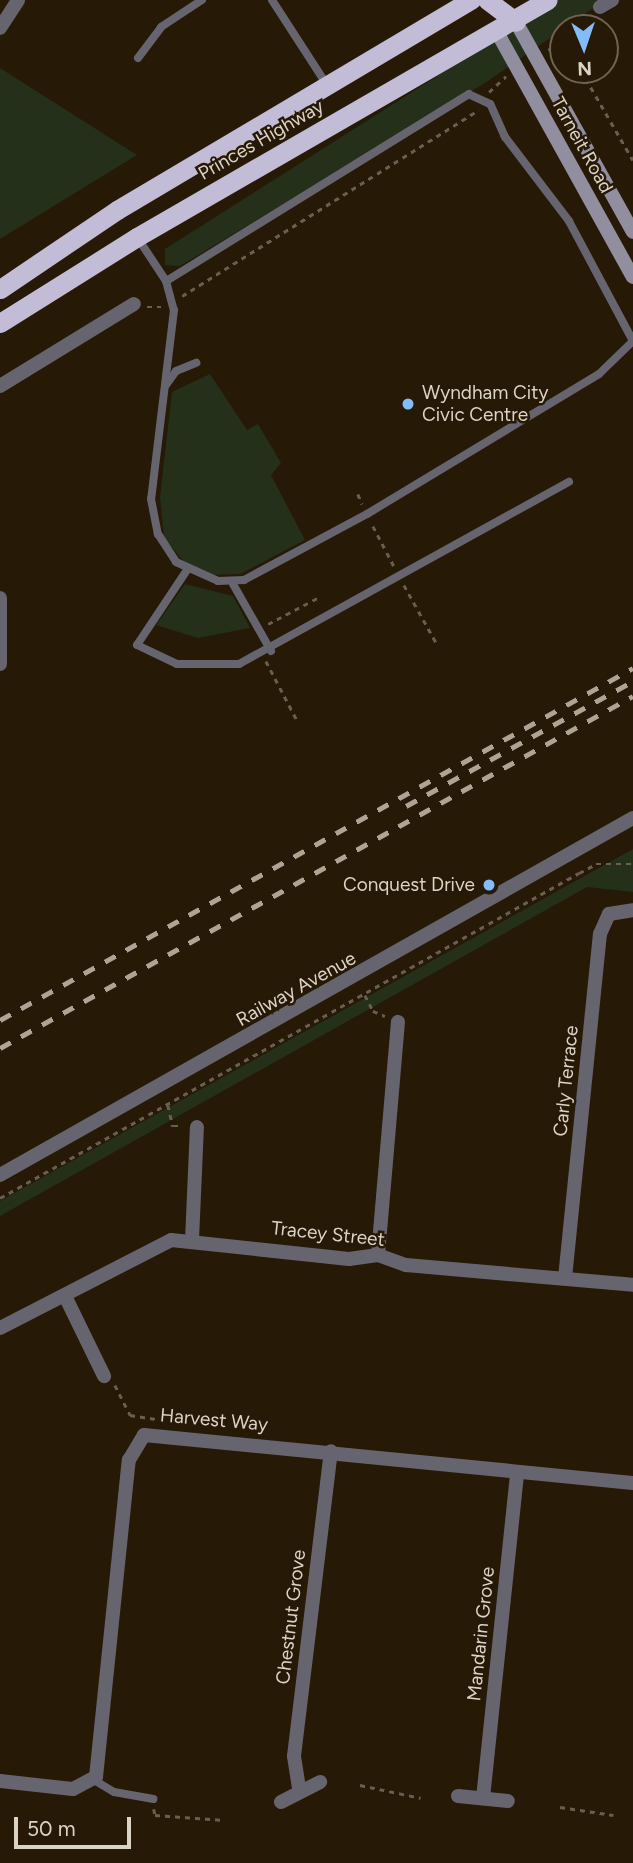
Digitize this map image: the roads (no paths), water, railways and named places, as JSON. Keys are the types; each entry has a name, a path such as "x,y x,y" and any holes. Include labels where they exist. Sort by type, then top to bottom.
{"highway":[{"name":"Princes Highway","path":"0,289 117,210 471,0"},
{"path":"484,0 516,22"},
{"path":"484,0 497,32"},
{"name":"Princes Highway","path":"0,323 137,237 516,22 547,0"},
{"path":"117,210 137,237"}],"main road":[{"name":"Tarneit Road","path":"516,22 633,232"},
{"name":"Tarneit Road","path":"497,32 633,277"}],"street":[{"path":"0,28 18,0"},
{"path":"0,387 134,304"},
{"path":"0,598 0,664"},
{"name":"Railway Avenue","path":"0,1175 610,836 633,818"},
{"name":"Railway Avenue","path":"610,836 633,828"},
{"name":"Carly Terrace","path":"565,1278 600,934 609,914 633,909"},
{"path":"378,1255 398,1022"},
{"path":"192,1240 197,1127"},
{"name":"Tracey Street","path":"0,1328 32,1307 66,1298 92,1275 152,1244 192,1240 348,1259 378,1255 405,1265 633,1285"},
{"path":"66,1298 104,1376"},
{"name":"Harvest Way","path":"93,1780 129,1460 140,1437 166,1434 517,1473 633,1483"},
{"name":"Chestnut Grove","path":"299,1788 293,1756 331,1451"},
{"name":"Mandarin Grove","path":"483,1798 517,1473"},
{"path":"0,1781 72,1789 93,1780"},
{"path":"282,1802 299,1788 320,1782"},
{"path":"458,1796 508,1801"}],"lane":[{"path":"138,58 161,27 202,0"},
{"path":"272,0 327,85"},
{"path":"166,281 458,97 485,99 569,221 633,341 628,350 599,374 367,514 233,584"},
{"path":"137,237 166,281 173,302 151,499 158,534 187,570 233,584 271,651"},
{"path":"164,387 176,371 196,363"},
{"path":"187,570 137,645 202,668 239,664 271,651 569,482"},
{"path":"93,1780 114,1792 153,1799"}],"railway":[{"path":"0,1020 633,668"},
{"path":"406,806 633,681"},
{"path":"0,1048 633,696"}],"place":[{"name":"Wyndham City Civic Centre","path":"408,404"},
{"name":"Conquest Drive","path":"489,885"}]}
